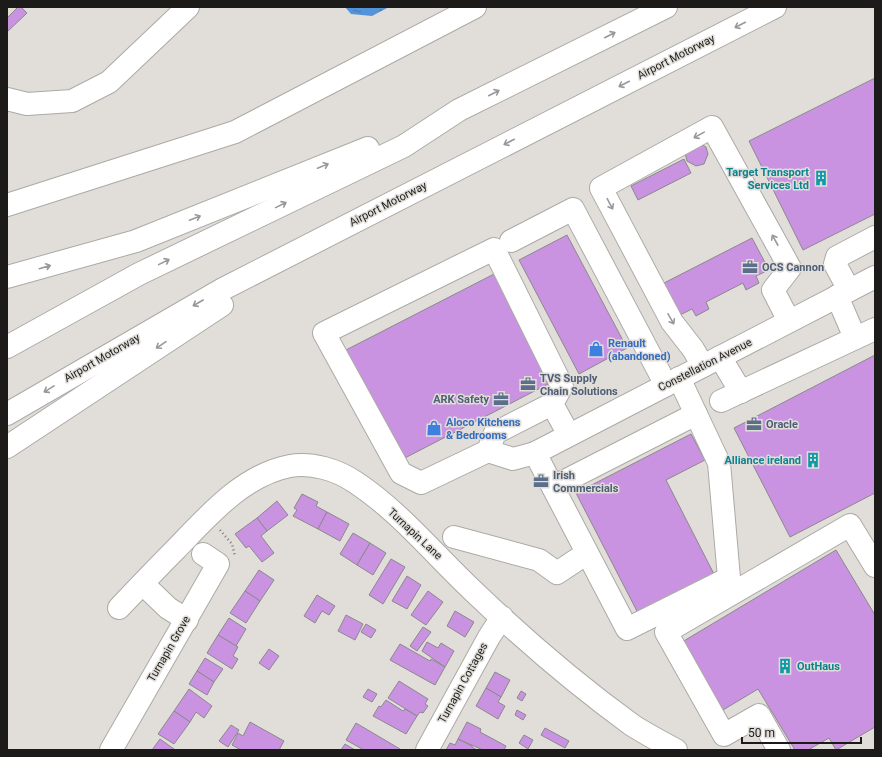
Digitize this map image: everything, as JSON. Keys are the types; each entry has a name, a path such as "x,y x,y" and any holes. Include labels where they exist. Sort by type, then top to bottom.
{"main road":[{"path":"7,99 27,104 72,101 78,98 109,82 188,7"},
{"path":"7,205 235,132 475,7"},
{"path":"7,347 139,274 404,146 459,110 666,7"},
{"name":"Airport Motorway","path":"7,414 222,289 775,7"},
{"path":"7,277 136,241 363,150 431,117 459,110"},
{"path":"741,392 711,362 693,349 672,322 601,188 712,127 790,268 773,290 789,321"},
{"path":"7,447 265,277 419,188"},
{"path":"511,241 573,209 673,381 696,414 719,463 729,578 627,629 535,453"},
{"path":"855,338 835,264 837,257 875,237"},
{"path":"494,249 562,386 552,404 494,433 488,451 421,482 401,473 324,333 494,249"},
{"path":"7,331 95,289 139,274"},
{"name":"Constellation Avenue","path":"488,451 513,459 535,453 875,277"},
{"path":"721,401 875,329"},
{"path":"552,404 569,436"},
{"path":"553,487 696,414"},
{"path":"7,456 44,424"},
{"name":"Turnapin Lane","path":"119,608 208,516 237,491 263,475 291,466 314,465 334,472 354,482 412,529 502,618 581,685 634,726 676,750"},
{"path":"779,750 759,715 724,735 666,632 850,525 875,566"},
{"path":"454,537 539,560 557,573 588,553"},
{"name":"Turnapin Grove","path":"111,750 187,620 210,559"},
{"path":"143,584 168,608 187,620"},
{"name":"Turnapin Cottages","path":"427,750 489,637 502,618"}],"path":[{"path":"208,516 232,544 236,552 231,564 210,559"}],"water":[{"path":"345,7 389,7 372,16 351,14"}],"building":[{"path":"18,7 21,7 27,13 7,32 7,18"},
{"name":"Target Transport Services Ltd","path":"875,78 875,214 803,250 749,141"},
{"path":"699,143 706,147 708,154 704,164 696,166 687,161 685,153"},
{"path":"684,159 691,173 638,200 631,186"},
{"path":"567,235 627,348 579,374 519,260"},
{"path":"752,238 769,270 756,276 759,283 746,290 743,283 706,302 709,309 696,316 692,309 680,315 664,283"},
{"path":"496,273 552,382 401,460 344,351"},
{"name":"Alliance ireland","path":"875,355 875,493 790,537 734,428"},
{"path":"691,434 705,460 666,480 715,576 639,615 576,493"},
{"path":"302,494 318,502 316,506 327,512 318,529 293,516 297,510 294,508"},
{"path":"277,501 288,515 267,531 257,518"},
{"path":"327,512 349,524 340,541 318,529"},
{"path":"257,518 267,531 261,536 274,553 262,562 249,546 246,548 235,534"},
{"path":"353,533 370,543 357,565 340,554"},
{"path":"370,543 386,553 373,575 357,565"},
{"name":"OutHaus","path":"836,550 875,615 875,727 836,750 829,738 808,750 795,750 758,689 723,710 682,642"},
{"path":"391,559 405,567 383,604 369,595"},
{"path":"259,570 274,580 260,601 245,591"},
{"path":"407,576 421,585 407,609 392,601"},
{"path":"245,591 260,601 246,623 230,613"},
{"path":"428,591 443,602 426,625 411,615"},
{"path":"317,595 335,606 329,615 322,611 315,623 304,616"},
{"path":"455,611 474,622 465,637 447,626"},
{"path":"346,615 363,624 355,640 338,631"},
{"path":"229,618 246,629 236,646 218,635"},
{"path":"366,624 376,630 371,638 361,632"},
{"path":"423,627 431,632 417,651 410,646"},
{"path":"218,635 238,647 233,656 238,659 232,669 207,653"},
{"path":"427,642 438,648 441,643 454,651 445,667 422,651"},
{"path":"400,644 430,661 431,659 445,667 435,685 390,660"},
{"path":"269,649 279,656 269,670 259,663"},
{"path":"205,658 223,669 214,682 197,671"},
{"path":"197,671 214,682 207,695 189,684"},
{"path":"495,672 510,680 501,697 486,688"},
{"path":"399,681 428,699 425,704 428,706 423,713 420,712 417,716 388,698"},
{"path":"486,688 501,697 498,702 505,706 498,719 476,706"},
{"path":"189,689 212,706 204,718 196,712 190,722 174,711"},
{"path":"368,689 377,694 372,702 363,697"},
{"path":"521,691 526,694 522,701 517,698"},
{"path":"386,700 403,711 405,709 417,716 406,734 373,716 379,706 381,707"},
{"path":"517,710 526,715 523,720 515,715"},
{"path":"174,711 190,722 174,744 158,734"},
{"path":"250,722 284,741 279,750 241,750 232,745 238,733 243,736"},
{"path":"467,722 481,729 480,732 506,746 504,750 483,750 458,739"},
{"path":"356,723 400,749 364,750 346,740"},
{"path":"231,725 239,730 228,747 219,741"},
{"path":"545,728 569,741 565,748 541,735"},
{"path":"524,735 533,740 528,749 519,743"},
{"path":"160,739 174,749 174,750 152,750"},
{"path":"458,739 477,750 446,750 450,743 455,745"},
{"path":"345,744 355,750 341,750"}],"place":[{"name":"Target Transport Services Ltd","path":"821,178"},
{"name":"OCS Cannon","path":"750,267"},
{"name":"Renault (abandoned)","path":"596,349"},
{"name":"TVS Supply Chain Solutions","path":"528,384"},
{"name":"ARK Safety","path":"501,399"},
{"name":"Oracle","path":"754,424"},
{"name":"Aloco Kitchens & Bedrooms","path":"434,428"},
{"name":"Alliance ireland","path":"813,460"},
{"name":"Irish Commercials","path":"541,481"},
{"name":"OutHaus","path":"785,666"}]}
